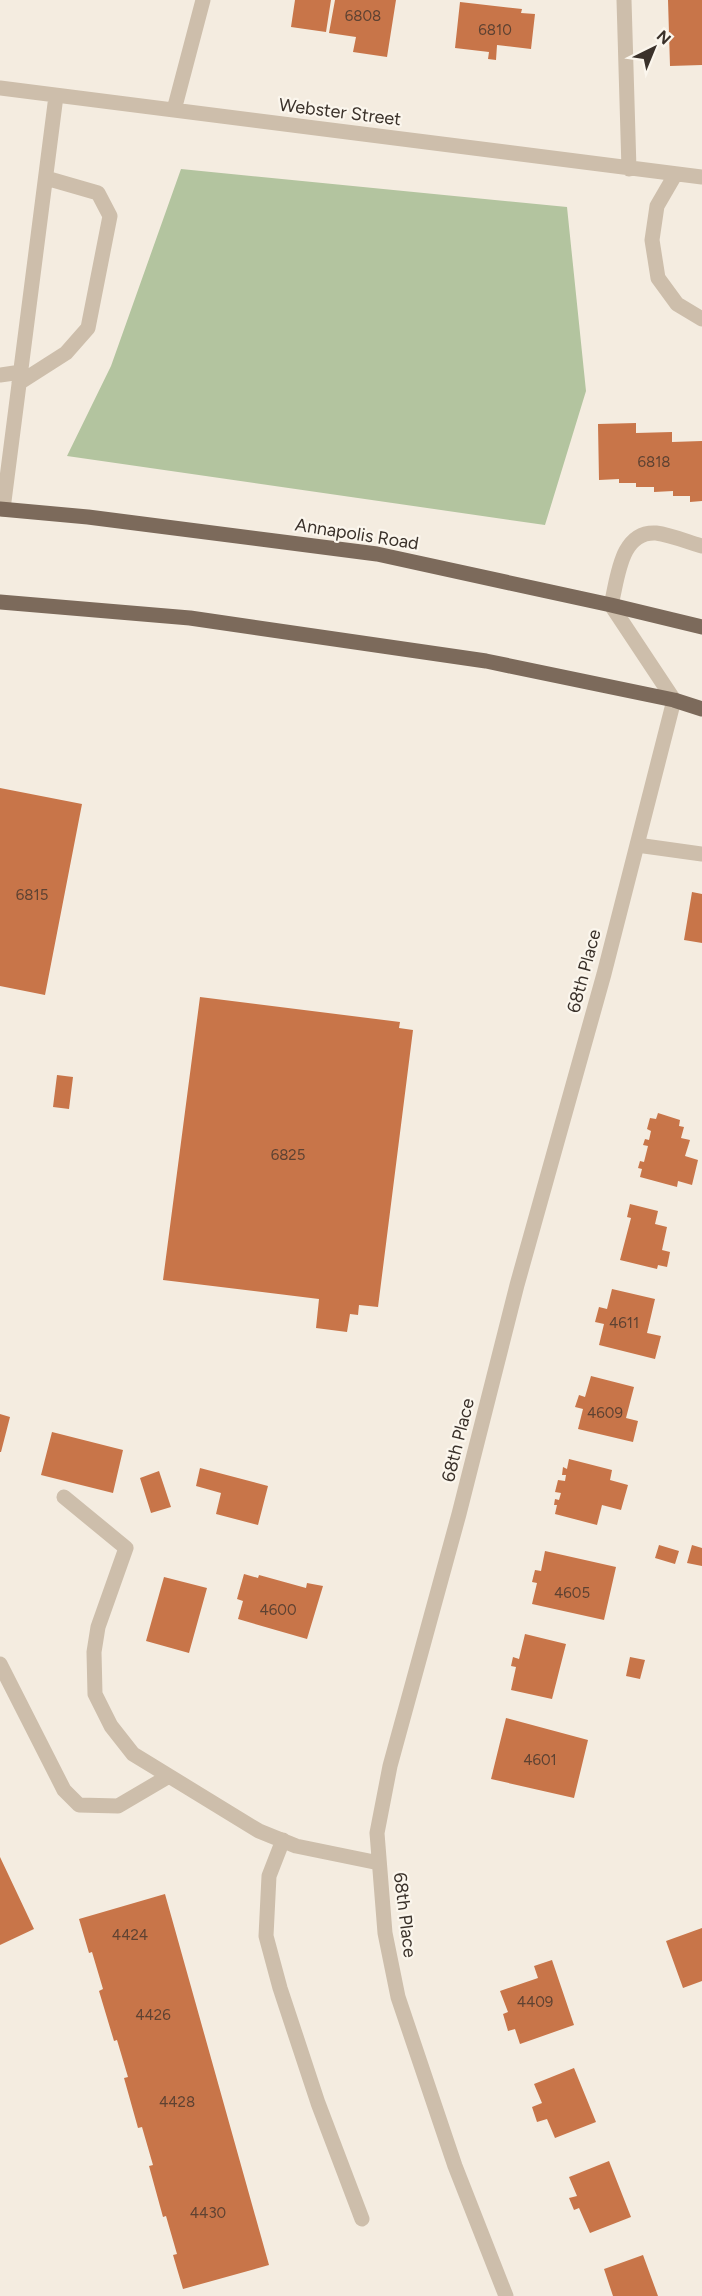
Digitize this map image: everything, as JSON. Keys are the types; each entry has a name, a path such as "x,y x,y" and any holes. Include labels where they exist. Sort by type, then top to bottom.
{"main road":[{"name":"Annapolis Road","path":"2,509 88,517 377,554 702,627"},
{"path":"0,602 190,618 516,665 674,700 702,709"}],"street":[{"path":"174,110 203,0"},
{"path":"624,0 629,169"},
{"name":"Webster Street","path":"0,88 702,177"},
{"path":"2,509 56,96"},
{"path":"675,175 657,206 652,240 658,278 677,304 702,319"},
{"path":"0,375 20,377 66,353 88,328 110,216 98,193 46,178"},
{"path":"674,700 611,605 626,547 636,537 656,533 702,546"},
{"name":"68th Place","path":"507,2296 455,2166 398,1997 386,1933 377,1833 390,1766 459,1514 517,1285 560,1138 674,700"},
{"path":"637,845 702,854"},
{"path":"64,1497 126,1548 98,1627 94,1652 95,1694 111,1726 133,1754 259,1831 296,1846 379,1863"},
{"path":"0,1664 64,1790 79,1805 118,1806 170,1776"},
{"path":"283,1840 269,1876 266,1936 280,1988 318,2103 362,2219"}],"green space":[{"path":"181,169 567,207 586,391 545,525 67,456 111,366"}],"building":[{"path":"295,0 331,0 326,32 291,27"},
{"path":"335,0 396,0 387,57 353,52 356,37 329,33"},
{"path":"668,0 702,0 702,65 670,66"},
{"path":"460,2 522,9 521,13 535,14 531,49 497,45 496,60 488,59 489,52 455,48"},
{"path":"636,423 636,433 672,432 672,442 702,441 702,501 690,502 690,496 673,496 673,491 654,492 654,487 636,487 636,483 619,483 619,479 599,480 598,424"},
{"path":"0,788 82,804 45,995 0,986"},
{"path":"692,892 702,894 702,943 684,940"},
{"path":"200,997 400,1022 399,1028 413,1030 378,1307 359,1305 358,1315 350,1314 347,1332 316,1328 319,1299 163,1280"},
{"path":"57,1075 73,1077 69,1109 53,1107"},
{"path":"658,1113 680,1120 679,1126 684,1127 681,1138 690,1140 685,1156 698,1160 692,1185 678,1181 677,1187 640,1177 642,1169 638,1168 640,1161 644,1162 648,1146 643,1145 645,1139 649,1140 651,1131 647,1129 650,1118 656,1119"},
{"path":"630,1204 658,1211 655,1224 667,1227 662,1250 670,1252 667,1267 658,1265 657,1269 620,1260 631,1218 627,1217"},
{"path":"612,1289 655,1299 647,1333 661,1336 655,1359 599,1345 604,1324 595,1322 599,1307 607,1309"},
{"path":"591,1376 634,1387 626,1418 638,1421 633,1442 578,1429 583,1409 575,1407 579,1395 585,1397"},
{"path":"0,1414 10,1417 1,1452 0,1452"},
{"path":"52,1432 123,1450 113,1493 41,1475"},
{"path":"569,1459 612,1470 610,1480 628,1485 621,1510 602,1505 597,1525 555,1514 557,1505 554,1505 555,1499 559,1500 561,1493 555,1492 558,1480 565,1481 566,1475 562,1475 563,1467 567,1469"},
{"path":"200,1468 268,1486 258,1525 216,1514 221,1493 196,1486"},
{"path":"159,1471 171,1507 151,1513 140,1478"},
{"path":"659,1545 679,1551 675,1564 655,1558"},
{"path":"692,1545 702,1548 702,1566 687,1563"},
{"path":"545,1551 616,1567 604,1620 532,1604 537,1583 532,1582 535,1570 541,1571"},
{"path":"244,1574 258,1578 259,1575 306,1588 307,1583 323,1586 307,1639 238,1619 243,1601 237,1599"},
{"path":"164,1577 207,1588 189,1653 146,1641"},
{"path":"525,1634 566,1644 552,1699 511,1690 516,1667 511,1666 513,1657 519,1659"},
{"path":"630,1657 645,1660 640,1679 626,1676"},
{"path":"506,1718 588,1740 574,1798 491,1779"},
{"path":"0,1857 34,1929 0,1945"},
{"path":"165,1894 269,2265 183,2289 173,2255 177,2254 166,2216 163,2217 149,2166 153,2165 142,2127 138,2128 124,2078 128,2077 117,2040 114,2041 99,1991 103,1989 79,1919"},
{"path":"702,1928 702,1981 683,1988 666,1941"},
{"path":"552,1960 574,2025 520,2044 515,2029 508,2031 503,2014 508,2012 500,1991 538,1978 534,1966"},
{"path":"574,2068 596,2122 555,2138 547,2119 537,2122 532,2107 542,2103 534,2084"},
{"path":"609,2161 631,2217 590,2233 579,2208 574,2210 569,2198 577,2196 569,2177"},
{"path":"643,2255 658,2296 613,2296 604,2269"}]}
